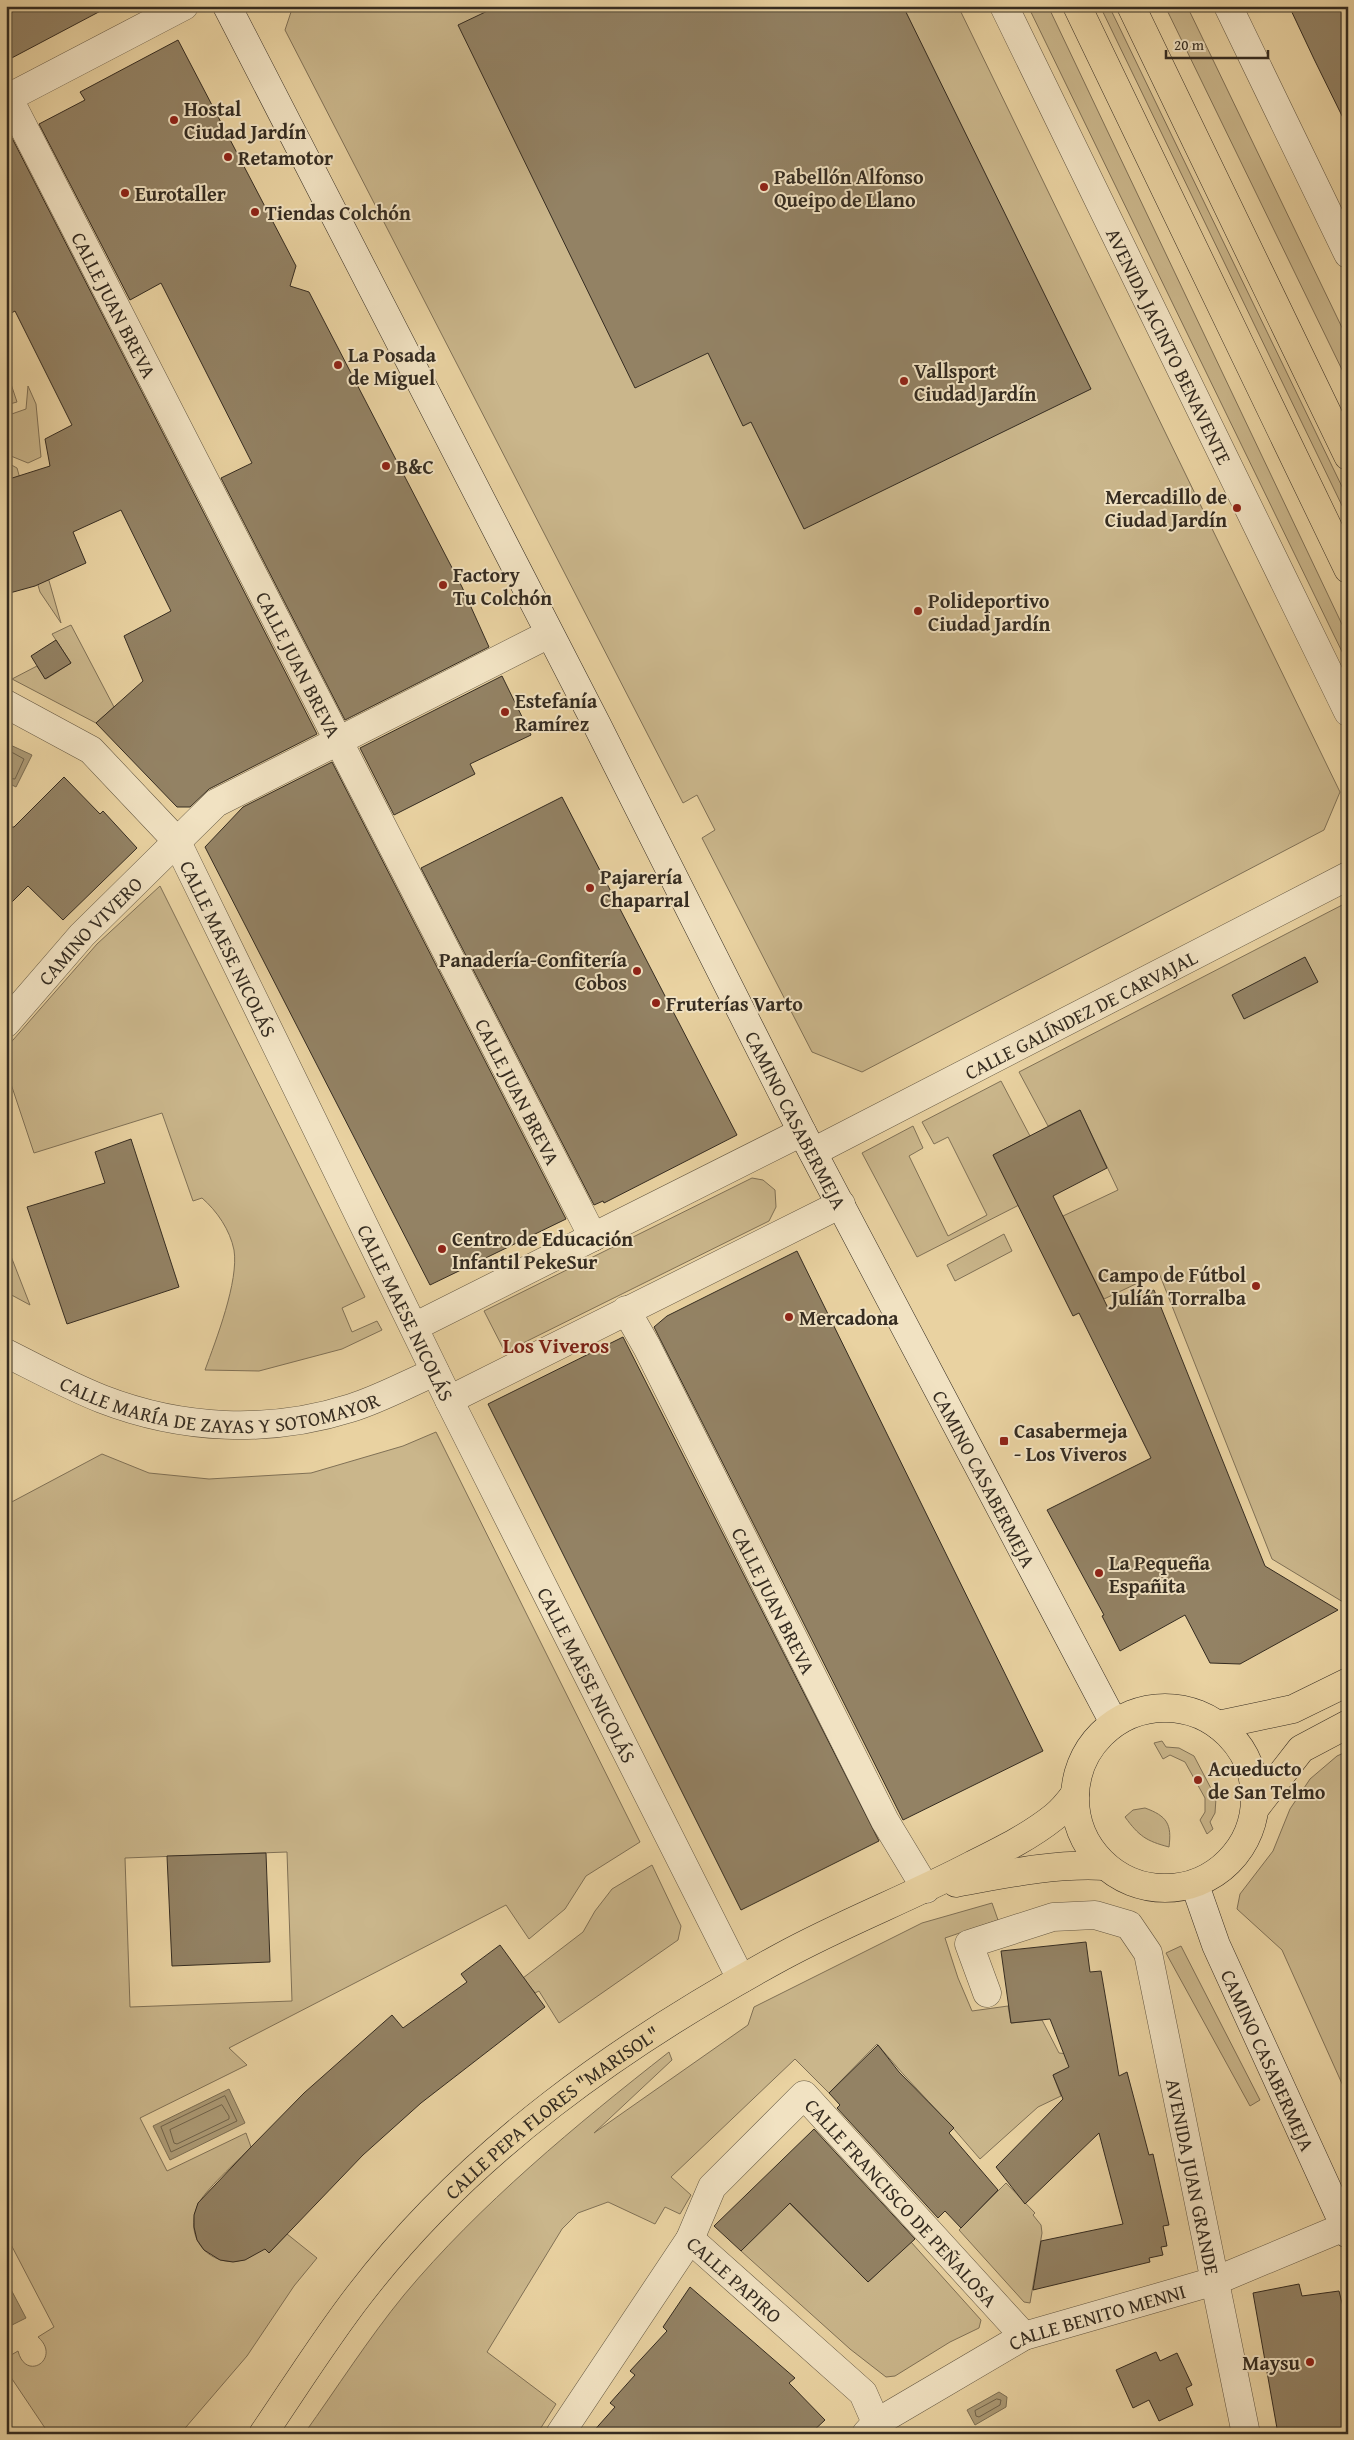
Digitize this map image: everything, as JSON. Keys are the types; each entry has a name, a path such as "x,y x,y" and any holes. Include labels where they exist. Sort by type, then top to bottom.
{"main road":[{"path":"1077,6 1348,569"},
{"path":"1131,6 1348,456"},
{"path":"1218,1725 1293,1709 1348,1682"},
{"path":"1149,1708 1190,1711 1218,1725 1246,1756 1254,1775 1256,1807 1249,1834 1232,1860 1195,1884 1173,1889 1141,1886 1104,1866 1085,1841 1074,1802 1079,1770 1096,1738 1114,1723 1149,1708"},
{"path":"1256,1807 1300,1749 1348,1724"},
{"name":"CALLE PEPA FLORES \"MARISOL\"","path":"263,2434 360,2294 420,2224 480,2163 556,2101 655,2030 740,1979 806,1943 926,1889 1007,1847 1055,1816 1075,1794"},
{"name":"CALLE PEPA FLORES \"MARISOL\"","path":"926,1889 1039,1869 1082,1865 1104,1866"}],"street":[{"path":"7,97 184,6"},
{"name":"CAMINO CASABERMEJA","path":"227,6 808,1142 1114,1723"},
{"name":"AVENIDA JACINTO BENAVENTE","path":"1004,6 1348,712"},
{"path":"1228,6 1348,254"},
{"name":"CALLE JUAN BREVA","path":"7,97 594,1237"},
{"name":"CAMINO VIVERO","path":"6,1023 82,935 176,840 216,804 549,634"},
{"name":"CALLE MAESE NICOLÁS","path":"6,704 91,750 176,840 435,1372 740,1979"},
{"name":"CALLE GALÍNDEZ DE CARVAJAL","path":"414,1327 594,1237 808,1142 1348,876"},
{"path":"449,1400 841,1204"},
{"name":"CALLE JUAN BREVA","path":"626,1310 647,1347 885,1821 926,1889"},
{"name":"CALLE MARÍA DE ZAYAS Y SOTOMAYOR","path":"6,1352 68,1384 103,1399 144,1413 207,1425 285,1424 352,1408 435,1372"},
{"name":"CAMINO CASABERMEJA","path":"1195,1884 1216,1945 1346,2230"},
{"name":"AVENIDA JUAN GRANDE","path":"987,1993 969,1944 1053,1917 1095,1915 1129,1925 1148,1953 1246,2434"},
{"name":"CALLE FRANCISCO DE PEÑALOSA","path":"690,2239 712,2187 804,2096 1024,2336"},
{"name":"CALLE BENITO MENNI","path":"874,2430 1024,2336 1215,2281 1346,2230"},
{"name":"CALLE PAPIRO","path":"560,2434 690,2239 863,2393 874,2430"}],"shaded area":[{"name":"Polideportivo Ciudad Jardín","path":"293,6 958,6 1340,792 1324,830 862,1072 812,1052 702,838 715,830 697,795 683,803 285,30"},
{"path":"1028,6 1048,6 1348,637 1348,664"},
{"path":"1100,6 1109,6 1348,499 1348,518"},
{"path":"1165,6 1187,6 1348,340 1348,382"},
{"path":"6,369 17,402 6,405"},
{"path":"28,386 36,404 41,457 28,463 6,454 6,416 26,409"},
{"path":"6,462 17,468 61,623 40,592 6,476"},
{"path":"71,625 114,707 96,723 12,679 37,666 46,679 71,663 52,634"},
{"path":"160,886 365,1297 342,1308 352,1332 377,1321 382,1330 342,1349 259,1371 205,1370 230,1294 235,1263 234,1250 226,1228 213,1209 202,1198 193,1201 162,1113 34,1153 6,1069 6,1048 97,944"},
{"name":"Campo de Fútbol Julíán Torralba","path":"1348,902 1348,1605 1272,1559 1159,1273 1104,1299 1063,1216 1118,1190 1080,1110 1048,1126 1019,1072"},
{"path":"1001,1081 1030,1136 993,1155 1019,1205 917,1257 862,1153 913,1126 923,1148 909,1156 948,1236 987,1215 948,1137 934,1144 922,1122"},
{"path":"752,1178 763,1180 775,1190 776,1207 769,1221 505,1352 484,1311"},
{"path":"1004,1234 1012,1251 955,1281 947,1265"},
{"path":"6,1242 7,1246 30,1305 6,1292"},
{"path":"436,1432 640,1842 586,1876 565,1909 529,1939 506,1905 229,2048 247,2065 140,2118 167,2171 246,2133 251,2147 213,2185 197,2207 194,2222 196,2236 202,2248 212,2256 224,2261 237,2261 250,2257 263,2247 269,2253 287,2234 317,2258 294,2286 247,2356 180,2434 49,2434 6,2370 6,2358 18,2351 22,2360 28,2365 40,2364 46,2353 44,2345 38,2337 54,2327 6,2235 6,1505 102,1454 149,1473 209,1479 311,1473 403,1446","holes":["287,1852 292,2001 130,2007 125,1858"]},
{"path":"1162,1741 1166,1747 1179,1748 1194,1756 1216,1798 1215,1813 1210,1822 1213,1829 1207,1834 1200,1820 1205,1812 1205,1798 1185,1762 1170,1755 1163,1759 1154,1743"},
{"path":"1348,1751 1348,2097 1282,1950 1237,1909 1240,1894 1273,1851 1290,1809 1310,1779 1337,1756"},
{"path":"1145,1808 1158,1814 1166,1822 1170,1832 1169,1847 1144,1837 1125,1817 1133,1810"},
{"path":"652,1865 681,1926 678,1940 559,2023 539,1991 535,1993 523,1978 583,1932 595,1911 612,1889"},
{"path":"992,1903 998,1920 945,1938 958,1978 972,2011 1008,2006 1011,2023 1042,2020 1059,2053 1068,2054 1070,2071 1062,2071 1053,2075 1061,2096 1038,2107 980,2159 877,2044 829,2093 795,2059 671,2177 691,2195 680,2214 665,2207 655,2224 608,2202 578,2213 562,2229 487,2352 556,2404 537,2434 304,2434 365,2346 404,2295 464,2229 564,2137 669,2052 672,2060 594,2133 748,2025 754,2007 922,1923"},
{"path":"1181,1946 1260,2100 1250,2106 1166,1953"},
{"path":"1006,2183 1035,2213 1033,2215 1041,2225 1042,2233 1030,2303 1024,2302 959,2230"},
{"path":"789,2203 868,2282 911,2242 981,2320 979,2328 950,2342 895,2376 886,2377 850,2349 741,2251"}],"water":[{"path":"6,743 32,755 16,787 6,782"},
{"path":"229,2089 245,2123 170,2160 153,2126"},
{"path":"6,2280 26,2318 6,2328"},
{"path":"999,2392 1007,2397 1006,2407 975,2425 967,2410"}],"building":[{"path":"6,6 110,6 6,61"},
{"name":"Pabellón Alfonso Queipo de Llano","path":"498,6 903,6 1091,389 804,529 751,422 743,426 708,353 635,388 458,25"},
{"path":"1289,6 1348,6 1348,128 1314,59"},
{"path":"178,40 296,266 290,286 309,292 462,587 489,647 345,720 221,478 252,463 161,283 130,300 39,124 85,100 80,92"},
{"path":"12,138 317,734 209,789 190,807 177,807 96,723 143,681 124,636 171,611 121,510 73,532 86,563 35,586 6,594 6,480 50,466 45,439 72,425 15,311 6,316 6,141"},
{"path":"56,640 71,663 45,679 31,656"},
{"path":"502,676 531,735 470,764 475,774 394,815 360,748"},
{"path":"332,762 566,1219 430,1285 205,847 243,807"},
{"path":"64,777 100,814 103,811 137,848 63,920 28,886 6,908 6,827 14,827"},
{"path":"562,797 737,1135 604,1203 603,1201 594,1205 421,868"},
{"path":"1305,957 1318,982 1244,1019 1232,995"},
{"path":"1080,1110 1107,1168 1053,1196 1109,1310 1154,1290 1265,1566 1338,1610 1240,1664 1210,1663 1185,1615 1120,1651 1102,1616 1104,1615 1047,1510 1151,1458 1079,1313 1073,1316 993,1155"},
{"path":"131,1139 179,1287 67,1324 27,1207 105,1183 95,1152"},
{"path":"797,1251 1043,1751 903,1820 654,1327 667,1316"},
{"path":"623,1337 879,1841 741,1910 488,1404"},
{"path":"266,1853 270,1962 172,1966 167,1856"},
{"path":"1086,1942 1090,1972 1101,1971 1119,2076 1127,2072 1149,2155 1153,2154 1169,2225 1163,2226 1167,2246 1161,2247 1163,2255 1149,2258 1150,2262 1033,2290 1041,2241 1123,2224 1099,2133 1025,2204 996,2167 1063,2099 1053,2075 1069,2067 1050,2019 1011,2023 1001,1951"},
{"path":"500,1945 545,2007 421,2103 363,2155 269,2253 265,2249 245,2260 233,2262 220,2260 204,2250 197,2240 194,2227 194,2215 198,2203 251,2147 304,2093 392,2015 403,2028 467,1982 461,1974"},
{"path":"878,2045 899,2072 954,2128 949,2133 998,2190 961,2228 945,2211 938,2218 837,2108 840,2105 829,2093"},
{"path":"814,2129 915,2239 868,2282 790,2203 741,2251 714,2226"},
{"path":"1299,2284 1302,2296 1339,2291 1348,2327 1348,2434 1278,2434 1253,2293"},
{"path":"690,2287 795,2378 789,2383 825,2420 810,2434 591,2434 615,2407 610,2403 635,2375 630,2371 667,2331 663,2327"},
{"path":"1156,2352 1160,2361 1177,2353 1192,2385 1186,2388 1193,2405 1159,2421 1149,2400 1133,2408 1116,2370"}],"place":[{"name":"Hostal Ciudad Jardín","path":"174,120"},
{"name":"Retamotor","path":"228,157"},
{"name":"Pabellón Alfonso Queipo de Llano","path":"764,187"},
{"name":"Eurotaller","path":"125,193"},
{"name":"Tiendas Colchón","path":"255,212"},
{"name":"La Posada de Miguel","path":"338,365"},
{"name":"Vallsport Ciudad Jardín","path":"904,381"},
{"name":"B&C","path":"386,466"},
{"name":"Mercadillo de Ciudad Jardín","path":"1237,508"},
{"name":"Factory Tu Colchón","path":"443,585"},
{"name":"Polideportivo Ciudad Jardín","path":"918,611"},
{"name":"Estefanía Ramírez","path":"505,712"},
{"name":"Pajarería Chaparral","path":"590,888"},
{"name":"Panadería-Confitería Cobos","path":"637,971"},
{"name":"Fruterías Varto","path":"656,1003"},
{"name":"Centro de Educación Infantil PekeSur","path":"442,1249"},
{"name":"Campo de Fútbol Julíán Torralba","path":"1256,1286"},
{"name":"Mercadona","path":"789,1317"},
{"name":"Casabermeja - Los Viveros","path":"1004,1441"},
{"name":"La Pequeña Españita","path":"1099,1573"},
{"name":"Acueducto de San Telmo","path":"1198,1780"},
{"name":"Maysu","path":"1310,2362"}],"district":[{"name":"Los Viveros","path":"556,1345"}]}
